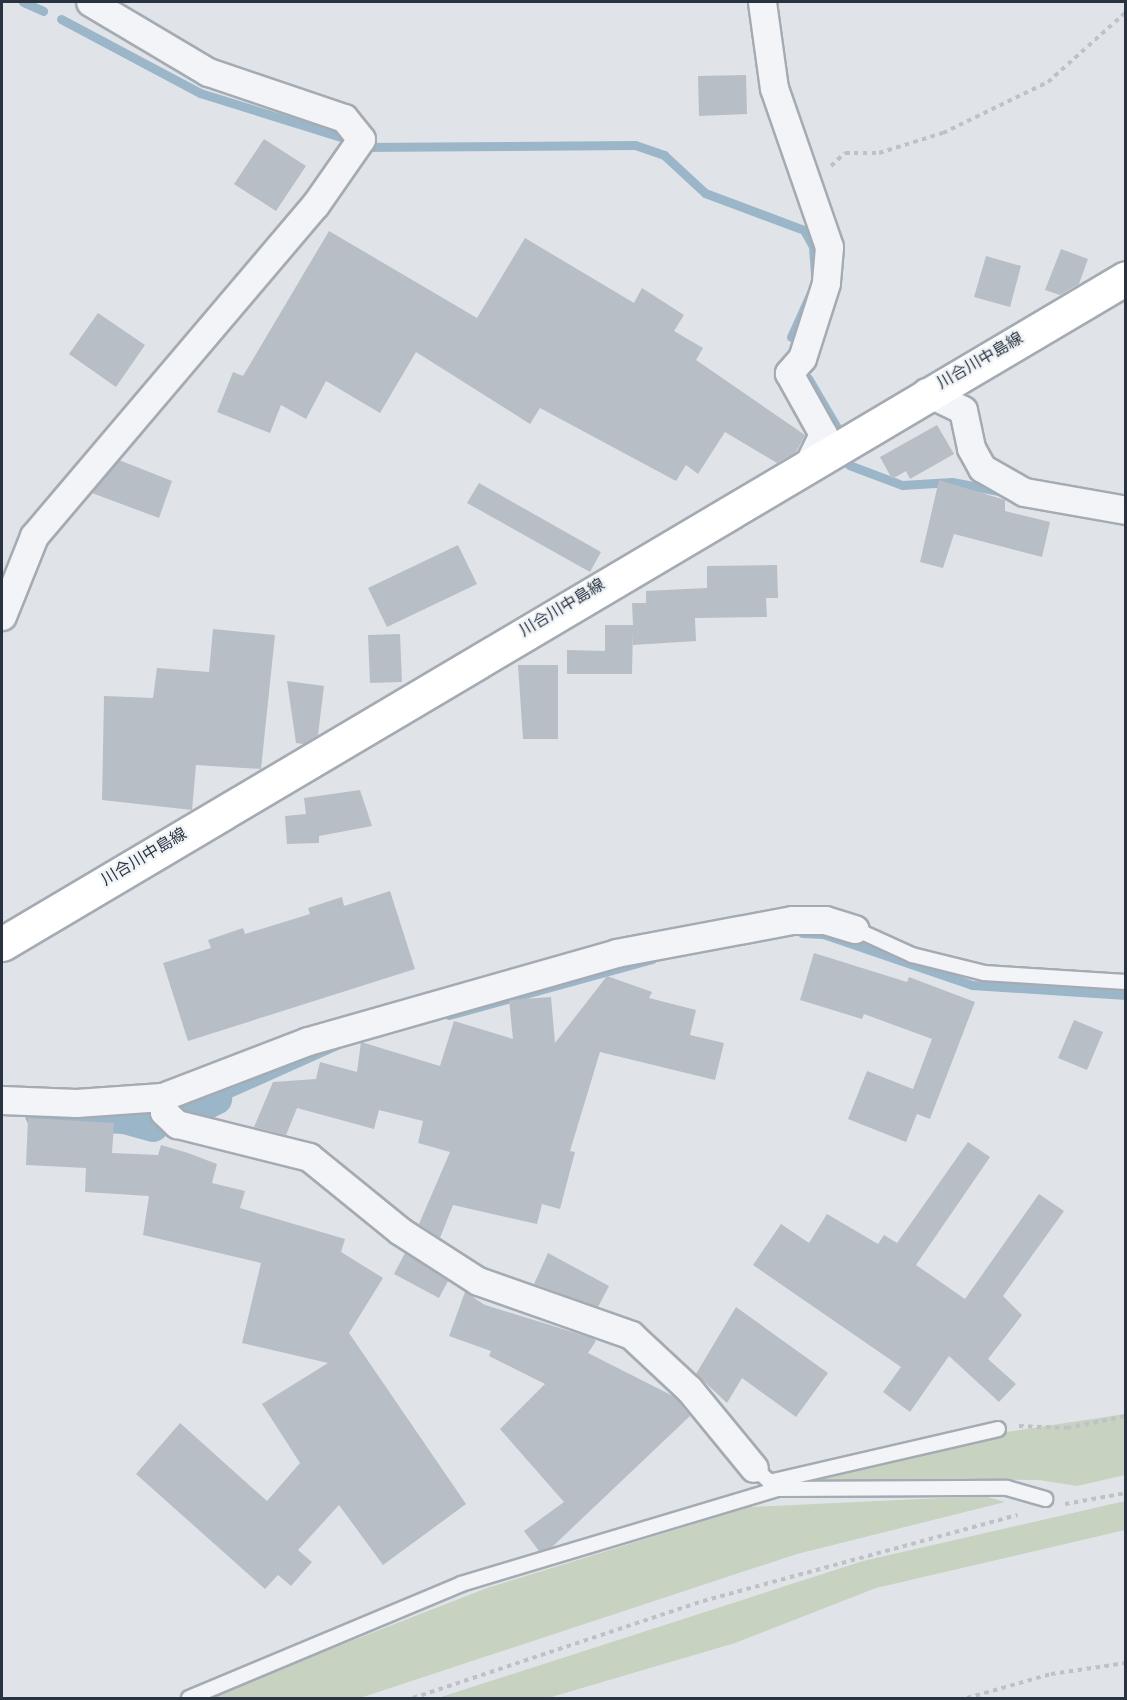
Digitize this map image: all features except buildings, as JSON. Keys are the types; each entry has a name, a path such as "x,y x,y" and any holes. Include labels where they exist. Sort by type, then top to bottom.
{"main road":[{"name":"川合川中島線","path":"2,944 926,392 1125,278"}],"street":[{"path":"2,616 34,536 356,150 344,118 208,72 90,2"},
{"path":"762,2 774,87 811,205 829,247 826,283 802,358 789,373 824,434 810,461"},
{"path":"926,392 963,410 971,448 982,468 1024,492 1125,510"},
{"path":"2,1100 76,1103 162,1097 308,1041 616,954 792,920 825,920 855,929"},
{"path":"162,1097 164,1112 177,1124 309,1157 400,1231 478,1281 631,1335 689,1389 767,1480"}],"lane":[{"path":"855,929 912,955 984,973 1125,982"},
{"path":"189,1698 461,1584 767,1480 998,1429"},
{"path":"767,1480 1006,1488 1050,1502"}],"path":[{"path":"811,205 821,176 845,153 879,153 943,133 1048,82 1125,12"},
{"path":"998,1429 1032,1424 1067,1428 1125,1416"},
{"path":"1050,1502 1125,1493"},
{"path":"413,1698 703,1601 1021,1514"},
{"path":"967,1698 1051,1674 1125,1663"}],"green space":[{"path":"1125,1414 1125,1475 1077,1486 1039,1480 943,1479 781,1484 987,1435"},
{"path":"984,1496 1005,1502 797,1554 360,1698 205,1698 487,1588 749,1507"},
{"path":"1125,1501 1125,1530 876,1588 735,1643 548,1698 438,1698 863,1561"}],"waterway":[{"path":"23,2 43,11"},
{"path":"61,19 200,93 348,139"},
{"path":"359,147 635,145 664,155 705,193 804,230 813,246 815,275"},
{"path":"791,337 813,288"},
{"path":"808,378 836,426"},
{"path":"849,465 902,485 952,482 1004,492"},
{"path":"802,933 823,934 972,985 1126,995"},
{"path":"449,1015 652,959"},
{"path":"216,1099 337,1045"},
{"path":"191,1111 216,1099"},
{"path":"41,1114 125,1118 153,1126"}]}
